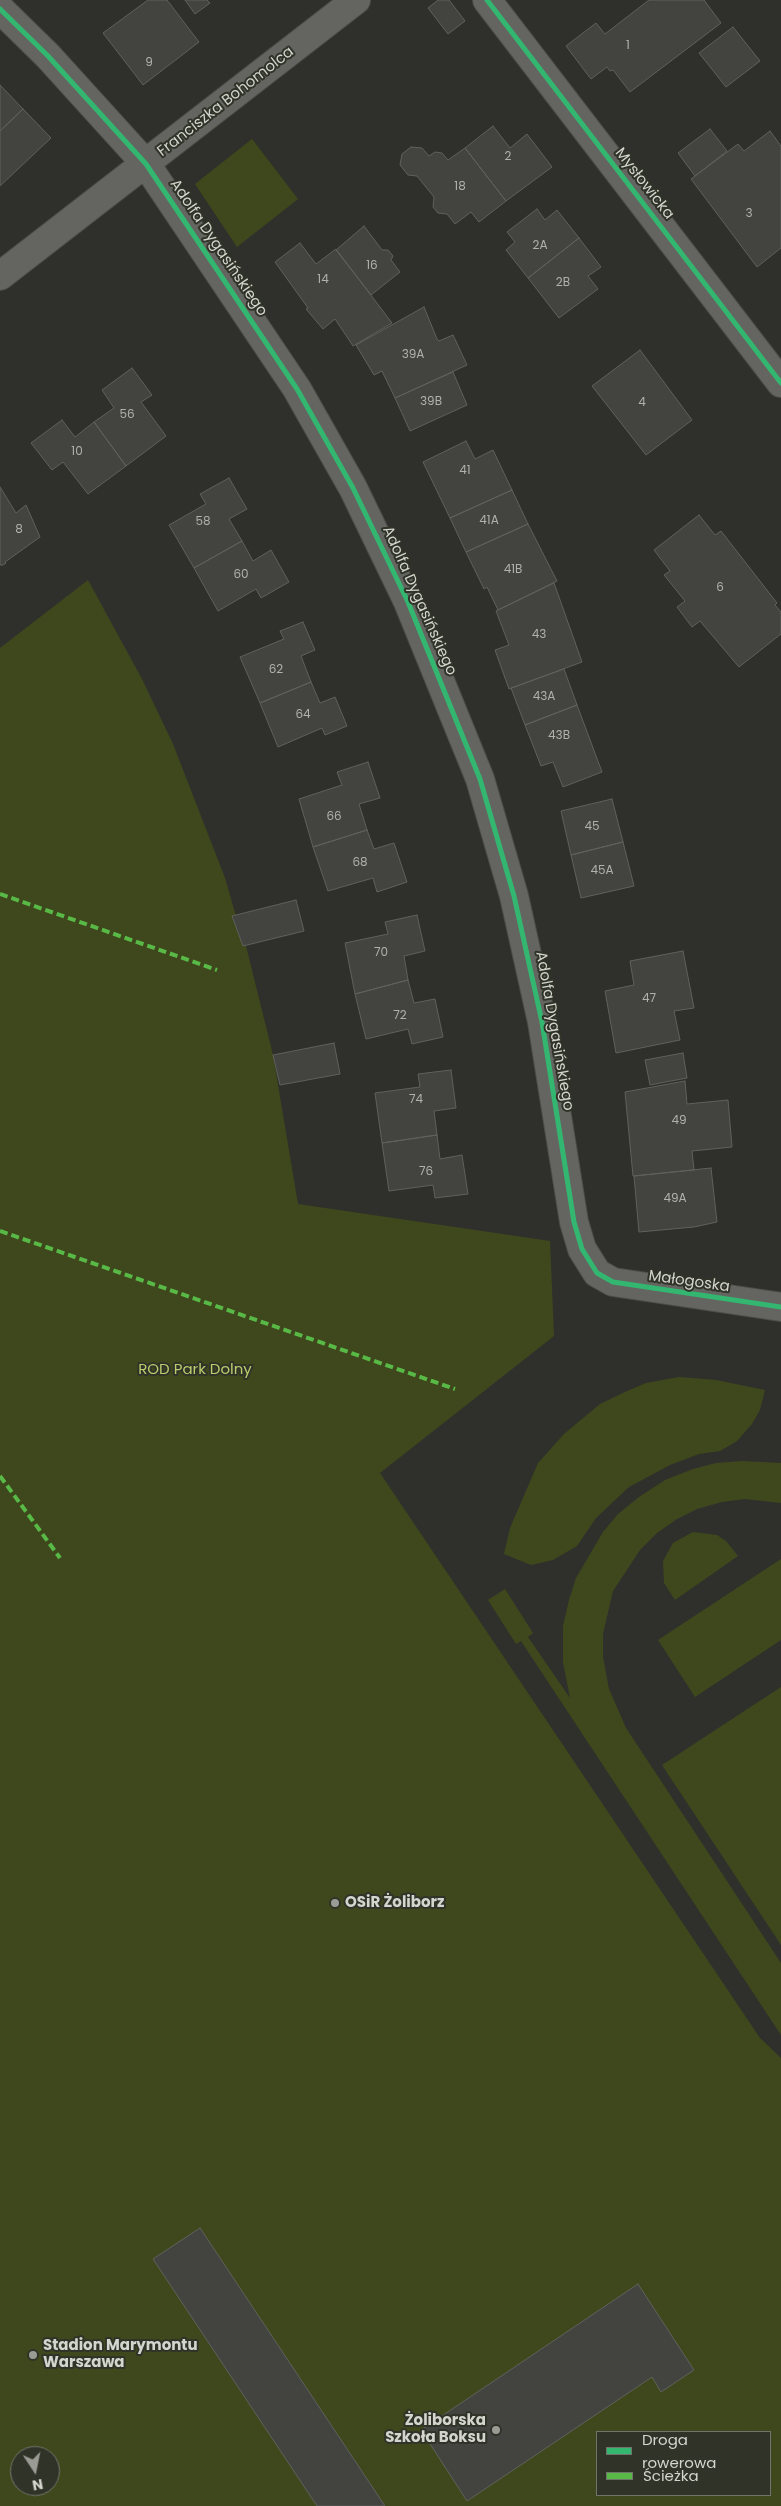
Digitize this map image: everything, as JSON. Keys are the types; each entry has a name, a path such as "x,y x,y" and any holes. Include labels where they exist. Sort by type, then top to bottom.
{"street":[{"name":"Franciszka Bohomolca","path":"0,276 356,0"},
{"name":"Mysłowicka","path":"487,0 781,383"},
{"name":"Adolfa Dygasińskiego","path":"0,9 48,56 146,164 302,397 353,488 408,602 480,779 514,896 542,1022 574,1222 582,1249 597,1273"},
{"name":"Małogoska","path":"597,1273 613,1282 628,1286 781,1307"}],"green space":[{"path":"252,139 298,199 237,247 195,184"},
{"name":"OSiR Żoliborz","path":"88,580 142,679 173,744 225,878 236,916 232,917 243,946 246,946 273,1055 298,1204 550,1241 554,1336 380,1473 760,2038 781,2058 781,2506 0,2506 0,648"},
{"path":"679,1377 716,1380 765,1390 760,1410 752,1424 737,1441 720,1451 699,1454 670,1465 629,1487 596,1518 577,1546 553,1560 531,1565 504,1554 510,1528 538,1463 564,1434 600,1404 646,1383"},
{"path":"742,1461 781,1463 781,1503 745,1499 722,1502 697,1509 677,1519 657,1533 640,1550 613,1591 603,1634 603,1657 609,1689 626,1728 781,1963 781,2035 521,1641 516,1644 488,1600 505,1589 533,1633 528,1637 570,1698 563,1662 563,1626 576,1578 603,1532 618,1514 665,1480 693,1469 716,1463"},
{"path":"693,1532 717,1535 726,1541 738,1556 675,1600 664,1583 663,1561 673,1543"},
{"path":"781,1559 781,1640 695,1697 658,1640"},
{"path":"781,1687 781,1945 662,1765"}],"building":[{"path":"148,0 167,0 199,42 143,85 103,33"},
{"path":"185,0 207,0 210,3 195,14"},
{"path":"438,0 449,0 465,21 448,34 428,8"},
{"path":"649,0 704,0 721,23 630,92 613,70 610,71 607,67 591,79 566,46 596,23 605,34"},
{"path":"733,27 760,61 726,87 699,53"},
{"path":"0,85 23,109 0,131"},
{"path":"23,109 51,138 0,186 0,131"},
{"path":"493,126 510,148 527,134 552,167 506,201 465,148"},
{"path":"710,129 727,151 695,176 678,153"},
{"path":"770,131 781,146 781,248 757,267 691,179 738,144 744,151"},
{"path":"411,147 422,148 429,156 435,152 442,153 448,160 465,148 506,201 479,222 471,212 455,224 447,214 438,213 433,207 434,197 417,176 408,175 400,165 402,154"},
{"path":"537,209 545,220 557,210 579,238 528,278 506,250 515,242 507,232"},
{"path":"364,226 382,250 388,250 393,256 391,260 400,272 371,295 336,250"},
{"path":"579,238 601,267 588,276 598,289 559,318 528,278"},
{"path":"300,243 316,264 336,249 392,323 353,346 335,319 323,329 306,309 308,308 275,262"},
{"path":"424,307 437,339 439,341 453,335 467,365 395,398 382,371 374,375 356,345"},
{"path":"640,350 692,420 646,455 592,386"},
{"path":"132,368 152,395 141,402 166,436 126,466 94,422 114,408 102,390"},
{"path":"453,372 467,405 410,431 395,398"},
{"path":"62,420 75,437 94,422 126,466 88,494 63,462 52,470 31,443"},
{"path":"466,441 475,459 493,450 512,490 450,518 423,462"},
{"path":"229,478 247,509 229,519 242,541 194,568 169,525 206,504 200,494"},
{"path":"0,487 16,513 26,505 40,537 3,565 0,565"},
{"path":"512,490 528,524 466,552 450,518"},
{"path":"699,515 715,535 721,531 777,603 775,605 781,612 781,634 739,667 700,621 692,627 677,607 685,601 664,575 670,571 654,550"},
{"path":"528,524 557,581 498,610 487,587 484,589 466,552"},
{"path":"242,541 253,561 271,550 289,582 261,598 256,589 218,611 194,568"},
{"path":"554,583 582,662 509,689 495,650 509,645 496,611"},
{"path":"303,622 315,650 301,656 311,682 260,703 240,657 284,639 280,631"},
{"path":"564,669 577,705 525,725 511,688"},
{"path":"311,682 320,703 335,697 347,726 325,735 322,728 278,747 260,703"},
{"path":"577,705 602,772 563,787 553,762 541,766 525,725"},
{"path":"368,762 380,798 359,804 367,830 313,847 299,799 342,785 337,772"},
{"path":"612,799 623,842 571,855 561,811"},
{"path":"367,830 374,849 394,843 407,882 377,892 373,878 328,891 313,847"},
{"path":"623,842 634,886 581,898 571,855"},
{"path":"296,900 304,931 243,946 232,916"},
{"path":"417,915 425,951 404,956 408,980 355,994 345,943 388,934 385,922"},
{"path":"683,951 694,1008 674,1011 680,1040 616,1053 605,991 634,985 630,961"},
{"path":"408,980 414,1003 435,999 443,1037 412,1044 408,1029 366,1039 355,994"},
{"path":"334,1043 340,1074 280,1085 273,1055"},
{"path":"683,1053 687,1078 650,1085 645,1060"},
{"path":"451,1070 456,1108 434,1111 437,1135 382,1143 375,1093 420,1087 418,1074"},
{"path":"685,1081 687,1104 728,1100 732,1147 692,1151 694,1170 633,1176 625,1092"},
{"path":"437,1135 440,1159 462,1155 468,1194 435,1198 433,1185 389,1191 382,1143"},
{"path":"711,1168 717,1222 694,1227 639,1232 634,1176"},
{"path":"200,2228 385,2506 317,2506 153,2259"},
{"path":"638,2284 694,2370 661,2392 652,2377 467,2501 421,2430"}],"marked path":[{"path":"0,894 217,970"},
{"path":"0,1231 455,1389"},
{"path":"0,1476 60,1558"}],"cycle path":[{"path":"487,0 781,383"},
{"path":"0,9 48,56 146,164 297,389 353,488 408,602 480,779 514,896 542,1022 574,1222 582,1249 597,1273 613,1282 781,1307"}],"place":[{"name":"OSiR Żoliborz","path":"335,1903"},
{"name":"Stadion Marymontu Warszawa","path":"33,2355"},
{"name":"Żoliborska Szkoła Boksu","path":"496,2430"}],"park label":[{"name":"ROD Park Dolny","path":"195,1370"}]}
